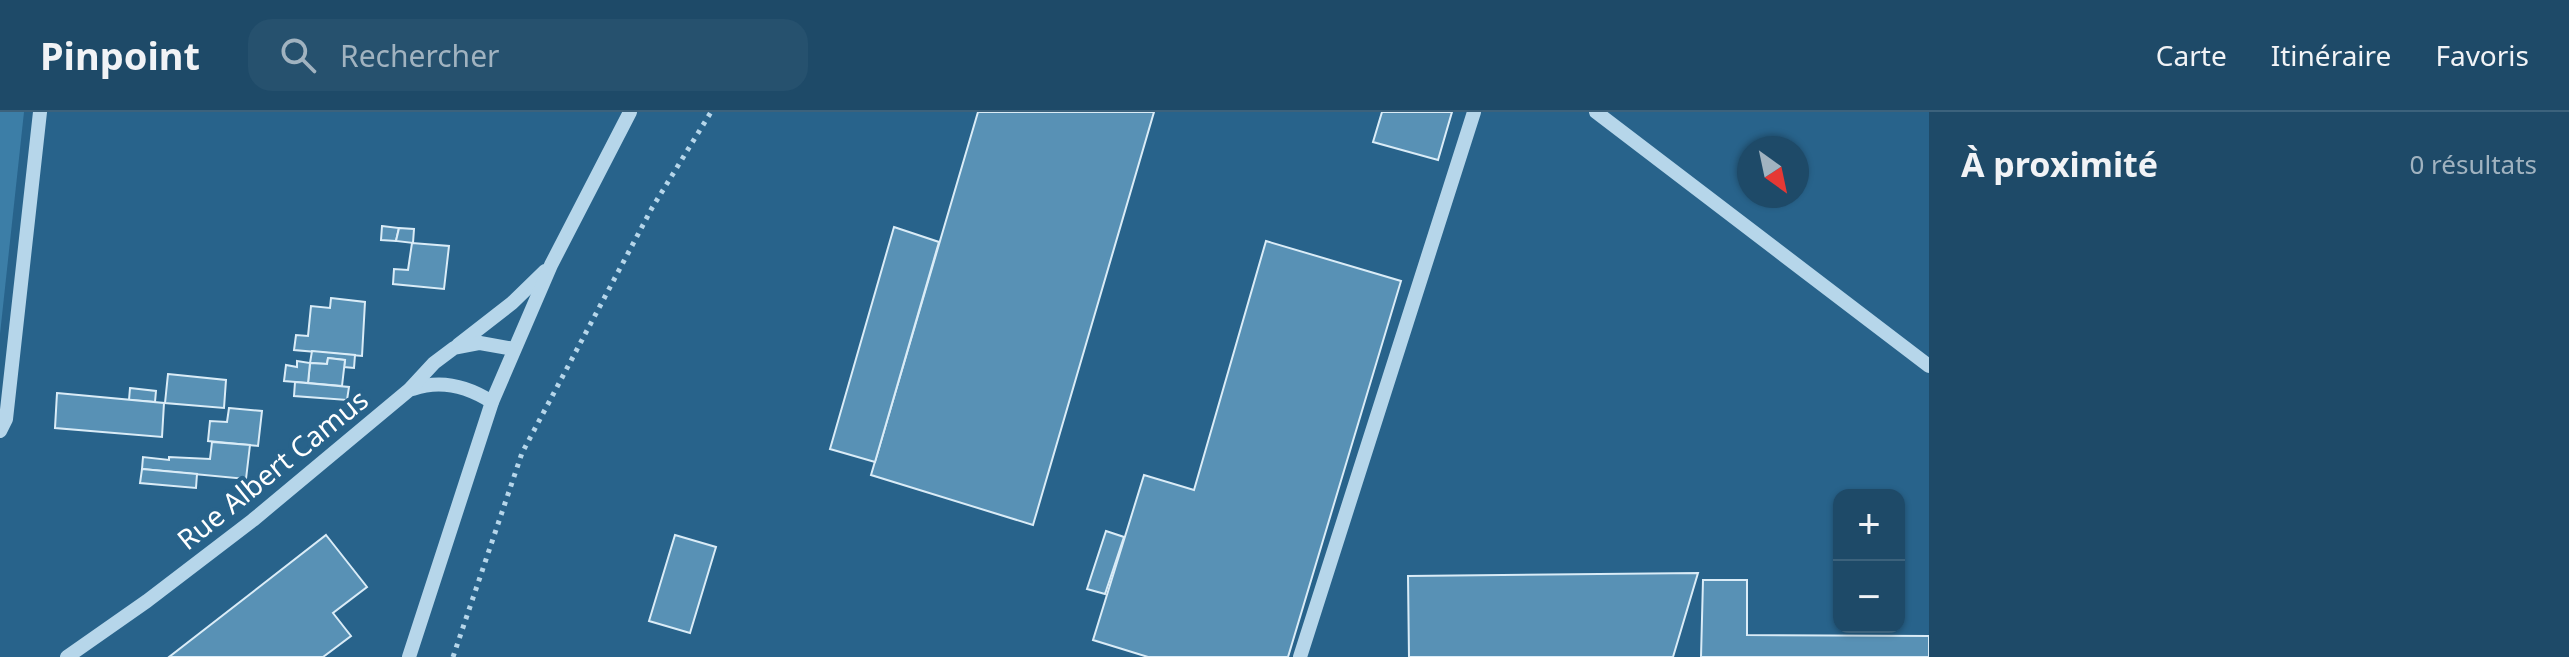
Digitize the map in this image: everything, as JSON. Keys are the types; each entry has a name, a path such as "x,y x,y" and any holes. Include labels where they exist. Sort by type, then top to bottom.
{"street":[{"path":"0,431 6,419 40,112"},
{"path":"409,657 492,402 551,265 630,112"},
{"path":"1300,657 1474,112"},
{"path":"1596,112 1929,366"},
{"name":"Rue Albert Camus","path":"67,657 205,559 409,390 434,363 502,312 551,265"},
{"path":"454,348 480,343 514,349"},
{"path":"409,390 431,383 455,385 492,402"}],"path":[{"path":"453,657 522,453 652,208 711,112"}],"shaded area":[{"path":"0,112 24,112 0,334"}],"building":[{"path":"978,112 1154,112 1033,525 871,475"},
{"path":"1382,112 1452,112 1438,160 1373,142"},
{"path":"382,226 399,228 396,241 381,240"},
{"path":"894,227 939,242 875,462 830,449"},
{"path":"399,228 414,229 413,243 396,241"},
{"path":"1266,241 1401,281 1288,657 1148,657 1093,640 1144,475 1194,490"},
{"path":"412,243 449,246 444,289 393,284 394,269 408,270"},
{"path":"331,298 365,302 362,356 294,350 296,335 308,336 311,306 330,308"},
{"path":"312,351 355,355 354,368 344,367 345,360 328,358 327,364 310,363"},
{"path":"328,358 345,360 342,386 308,383 310,363 327,364"},
{"path":"297,361 310,363 308,383 284,381 286,365 297,367"},
{"path":"168,374 226,380 224,408 165,403"},
{"path":"295,382 349,387 347,400 294,396"},
{"path":"130,388 156,391 155,402 129,400"},
{"path":"57,393 164,403 162,437 55,428"},
{"path":"229,408 262,411 258,446 208,441 210,421 227,422"},
{"path":"212,442 250,445 246,479 142,469 143,457 210,459"},
{"path":"142,469 197,474 196,488 140,483"},
{"path":"1106,531 1124,537 1105,594 1087,589"},
{"path":"326,535 367,587 333,613 351,636 323,657 169,657"},
{"path":"675,535 716,547 690,633 649,621"},
{"path":"1698,573 1673,657 1409,657 1408,576"},
{"path":"1703,580 1747,580 1747,635 1929,636 1929,657 1701,657"}]}
